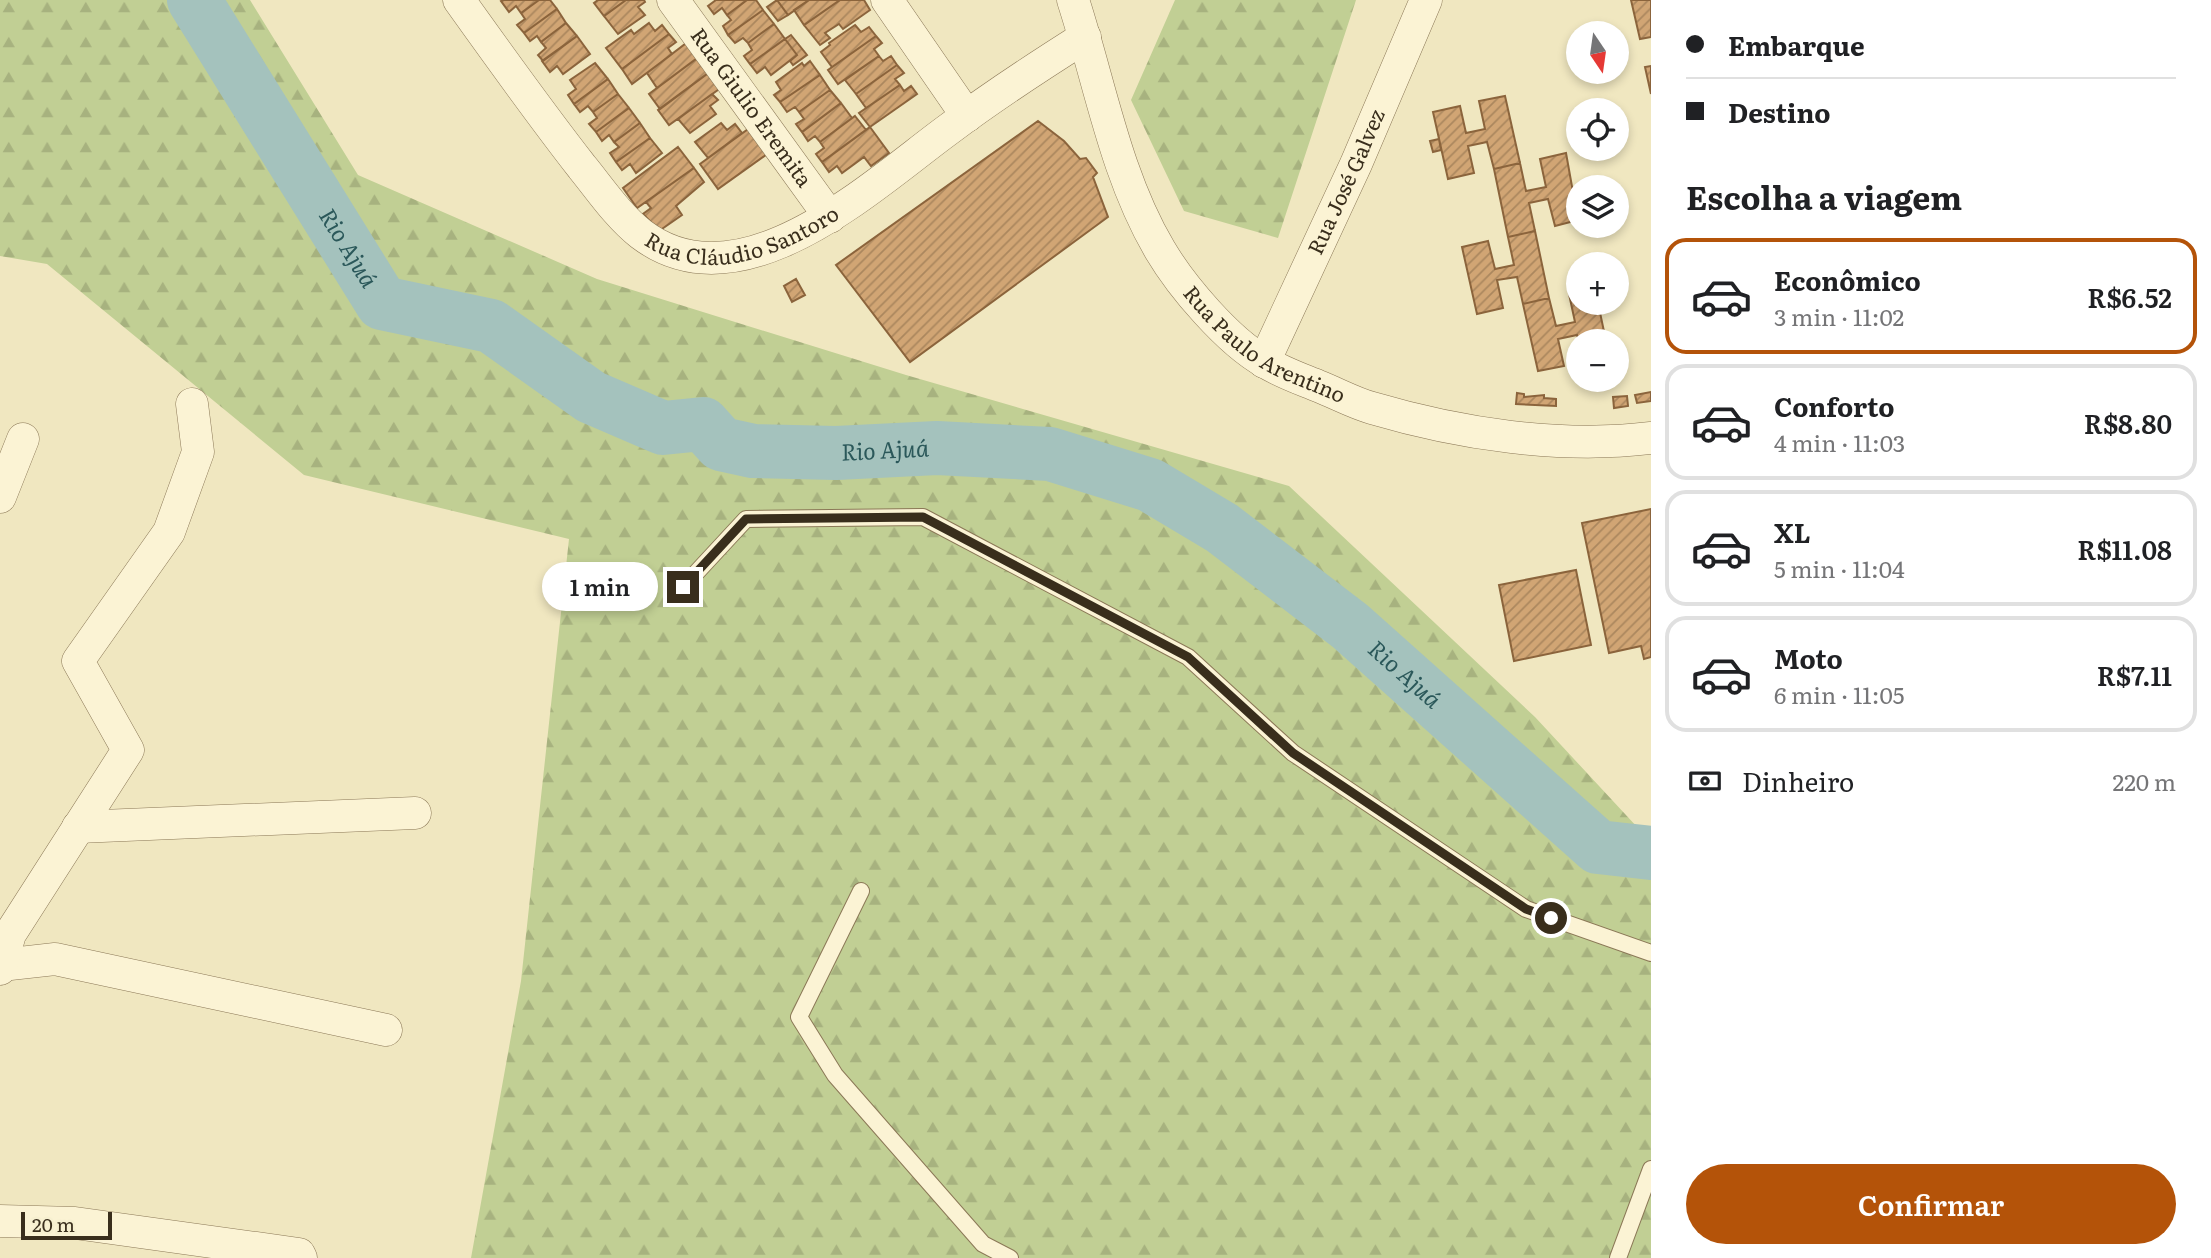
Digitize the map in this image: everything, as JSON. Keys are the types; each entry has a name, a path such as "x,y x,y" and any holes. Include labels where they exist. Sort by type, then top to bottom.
{"street":[{"name":"Rua Cláudio Santoro","path":"459,0 596,185 640,233 662,248 692,256 719,258 748,254 794,237 830,217 967,116 1085,37"},
{"name":"Rua Giulio Eremita","path":"674,0 830,217"},
{"path":"887,0 967,116"},
{"name":"Rua Paulo Arentino","path":"1073,0 1121,161 1141,213 1161,252 1221,327 1264,362 1371,408 1435,424 1499,435 1555,440 1632,441 1651,438"},
{"name":"Rua José Galvez","path":"1264,362 1356,164 1426,0"},
{"path":"192,404 198,452 169,532 78,660 128,750 10,934 1,967 55,958 386,1030"},
{"path":"2,484 23,439"},
{"path":"78,827 415,813"},
{"path":"0,1221 75,1223 299,1254 301,1258"}],"lane":[{"path":"683,587 746,519 923,517 1188,657 1293,753 1526,909 1651,953"},
{"path":"861,891 799,1017 835,1075 974,1234 983,1244 1010,1258"},
{"path":"1618,1258 1651,1169"}],"green space":[{"path":"0,0 250,0 358,175 597,279 906,375 1289,486 1535,717 1651,842 1651,1258 471,1258 521,981 569,539 304,475 47,264 0,256"},
{"path":"1175,0 1356,0 1278,238 1184,211 1131,100"}],"building":[{"path":"539,0 521,13 516,6 509,12 501,1"},
{"path":"539,0 550,0 557,9 524,33 517,25 525,19 521,13"},
{"path":"598,0 626,0 604,16 594,3"},
{"path":"626,0 644,0 638,7 645,15 618,34 604,16"},
{"path":"716,0 747,0 727,15 722,8 714,14 708,6"},
{"path":"747,0 756,0 763,10 728,35 723,26 731,20 727,15"},
{"path":"777,0 809,0 788,15"},
{"path":"777,0 788,15 778,21 767,7"},
{"path":"809,0 840,0 804,25 794,10"},
{"path":"840,0 864,0 870,10 843,29 839,24 825,33 830,38 820,45 804,25"},
{"path":"1631,0 1651,0 1651,37 1640,39"},
{"path":"557,9 566,23 541,42 537,36 530,41 524,33"},
{"path":"763,10 774,24 748,43 743,38 735,43 728,35"},
{"path":"566,23 577,36 543,61 538,55 546,48 541,42"},
{"path":"649,23 655,31 662,25 669,34 622,69 606,48 631,30 634,34"},
{"path":"774,24 785,39 750,64 744,56 752,50 748,43"},
{"path":"855,25 861,32 869,27 876,36 832,67 821,52"},
{"path":"669,34 676,42 668,48 672,54 632,84 622,69"},
{"path":"791,35 807,55 793,65 790,61 797,55 785,39"},
{"path":"577,36 590,54 563,74 557,66 550,72 542,61"},
{"path":"876,36 882,43 874,49 879,56 838,84 828,70"},
{"path":"785,39 797,55 771,75 765,67 757,73 750,64"},
{"path":"689,41 700,56 657,88 647,73"},
{"path":"700,56 711,71 660,109 649,94"},
{"path":"879,56 883,61 891,56 897,65 856,94 845,80"},
{"path":"810,61 820,75 780,102 774,95 781,90 776,82 802,63 804,66"},
{"path":"595,63 608,79 574,104 568,95 576,89 570,80"},
{"path":"897,65 904,73 895,79 900,85 866,108 856,94"},
{"path":"1651,66 1651,94 1645,67"},
{"path":"711,71 722,87 669,125 658,110"},
{"path":"820,75 830,90 799,112 795,107 787,112 780,102"},
{"path":"608,79 618,94 593,112 588,106 580,112 574,104"},
{"path":"900,85 904,91 911,86 917,94 870,127 859,113"},
{"path":"830,90 841,103 802,132 796,124 804,119 799,112"},
{"path":"618,94 629,108 596,132 589,124 597,118 593,112"},
{"path":"712,94 718,100 710,106 716,114 690,133 678,119"},
{"path":"1505,96 1520,163 1494,169 1487,142 1468,146 1474,173 1448,179 1433,112 1460,106 1466,133 1485,129 1479,101"},
{"path":"841,103 852,118 820,142 815,136 808,141 802,132"},
{"path":"629,108 640,123 614,142 609,135 602,141 596,132"},
{"path":"855,116 866,130 822,162 816,154 824,148 820,142"},
{"path":"1038,121 1064,141 1080,159 1086,158 1097,173 1093,177 1108,217 910,362 836,265"},
{"path":"640,123 650,138 616,162 610,153 619,147 614,142"},
{"path":"721,123 727,130 735,124 742,133 708,158 695,142"},
{"path":"751,127 770,152 718,189 700,164"},
{"path":"870,127 889,153 871,166 864,157 842,173 837,166 829,172 822,162"},
{"path":"650,138 662,153 636,173 630,164 622,170 616,162"},
{"path":"1439,139 1441,150 1433,152 1430,141"},
{"path":"678,147 694,168 637,208 623,188"},
{"path":"1566,153 1570,175 1566,175 1566,223 1555,226 1548,199 1529,203 1535,231 1508,237 1494,169 1520,163 1526,191 1546,187 1540,159"},
{"path":"694,168 704,182 676,206 682,215 659,231 643,214 651,208 646,202"},
{"path":"1535,231 1549,298 1523,304 1517,277 1497,280 1503,308 1477,314 1462,247 1488,241 1495,269 1514,265 1508,237"},
{"path":"796,279 805,295 792,302 784,286"},
{"path":"1549,298 1556,326 1575,322 1574,315 1601,315 1603,329 1566,329 1566,337 1558,339 1564,366 1538,371 1523,304"},
{"path":"1651,392 1651,401 1637,403 1635,395"},
{"path":"1517,393 1524,394 1524,397 1544,395 1544,398 1556,399 1556,406 1516,404"},
{"path":"1627,396 1628,406 1614,408 1613,397"},
{"path":"1651,509 1651,657 1644,659 1641,646 1609,653 1582,523"},
{"path":"1576,570 1591,645 1514,661 1499,585"}],"waterway":[{"name":"Rio Ajuá","path":"194,0 382,303 491,326 591,397 663,428 703,424 721,444 753,451 836,453 937,448 1050,454 1150,485 1222,528 1350,626 1598,847 1651,853"}],"route":[{"path":"683,587 746,519 923,517 1188,657 1293,753 1526,909 1551,918"}]}
